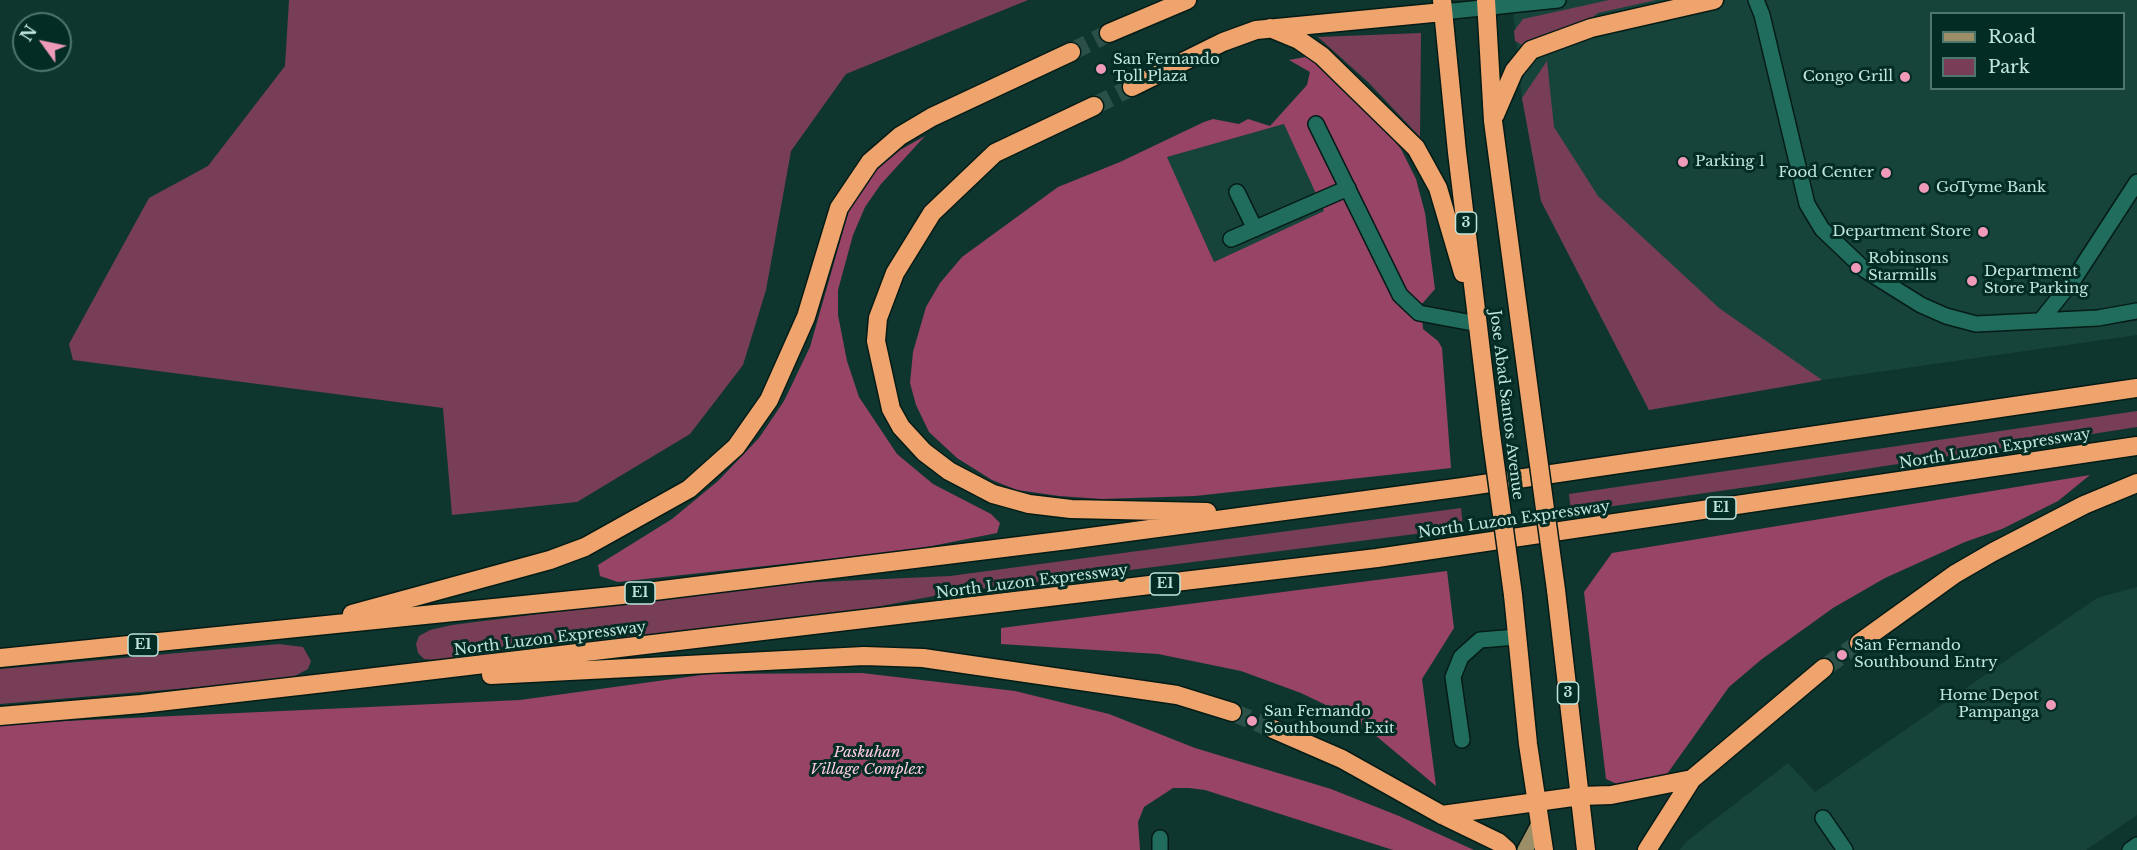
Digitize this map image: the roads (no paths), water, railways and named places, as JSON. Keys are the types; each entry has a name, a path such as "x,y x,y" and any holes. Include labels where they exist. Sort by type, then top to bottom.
{"highway":[{"path":"1109,33 1187,0"},
{"path":"1493,120 1514,70 1531,50 1591,28 1714,0"},
{"name":"Jose Abad Santos Avenue","path":"1486,5 1493,120 1556,590 1586,850"},
{"path":"1132,87 1223,42 1270,28 1443,6"},
{"name":"Jose Abad Santos Avenue","path":"1443,6 1491,434 1544,850"},
{"path":"1270,28 1288,34 1322,56 1416,148 1438,188 1478,324"},
{"path":"287,631 550,560 585,547 689,489 736,447 769,400 806,317 838,208 870,162 900,136 922,122 1071,52"},
{"path":"1094,106 995,153 932,213 895,273 878,318 876,341 896,420 924,452 949,471 993,494 1029,504 1093,510 1290,511"},
{"name":"E1","path":"0,658 287,631 622,595 1290,511 2137,388"},
{"name":"North Luzon Expressway","path":"0,716 141,704 333,682 1377,558 2137,446"},
{"path":"1859,643 1955,574 1993,552 2084,506 2137,483"},
{"path":"333,682 864,656 935,659 1178,695 1232,712"},
{"path":"1647,850 1692,779 1824,668"},
{"path":"1273,729 1342,759 1477,834 1498,842 1507,850"},
{"path":"1442,815 1580,796 1611,795 1692,779"},
{"path":"1477,834 1492,850"}],"main road":[{"path":"1524,850 1540,822"}],"street":[{"path":"1443,6 1558,0"},
{"path":"1756,0 1762,15 1807,204 1822,229 1865,270 1921,306 1976,324 2098,318 2137,311"},
{"path":"1316,124 1394,282 1408,304 1419,313 1478,324"},
{"path":"2042,319 2074,279 2137,182"},
{"path":"1231,239 1348,188"},
{"path":"1237,192 1255,229"},
{"path":"1462,740 1453,677 1461,657 1480,640 1517,637"},
{"path":"1823,818 1845,850"},
{"path":"2130,850 2137,845"}],"tunnel":[{"path":"1071,52 1109,33"},
{"path":"1094,106 1132,87"},
{"path":"1824,668 1859,643"},
{"path":"1232,712 1273,729"}],"place":[{"name":"San Fernando Toll Plaza","path":"1101,69"},
{"name":"Congo Grill","path":"1905,77"},
{"name":"Parking 1","path":"1683,162"},
{"name":"Food Center","path":"1886,173"},
{"name":"GoTyme Bank","path":"1924,188"},
{"name":"Department Store","path":"1983,232"},
{"name":"Robinsons Starmills","path":"1856,268"},
{"name":"Department Store Parking","path":"1972,281"},
{"name":"San Fernando Southbound Entry","path":"1842,655"},
{"name":"Home Depot Pampanga","path":"2051,705"},
{"name":"San Fernando Southbound Exit","path":"1252,721"}],"park label":[{"name":"Paskuhan Village Complex","path":"867,762"}]}
